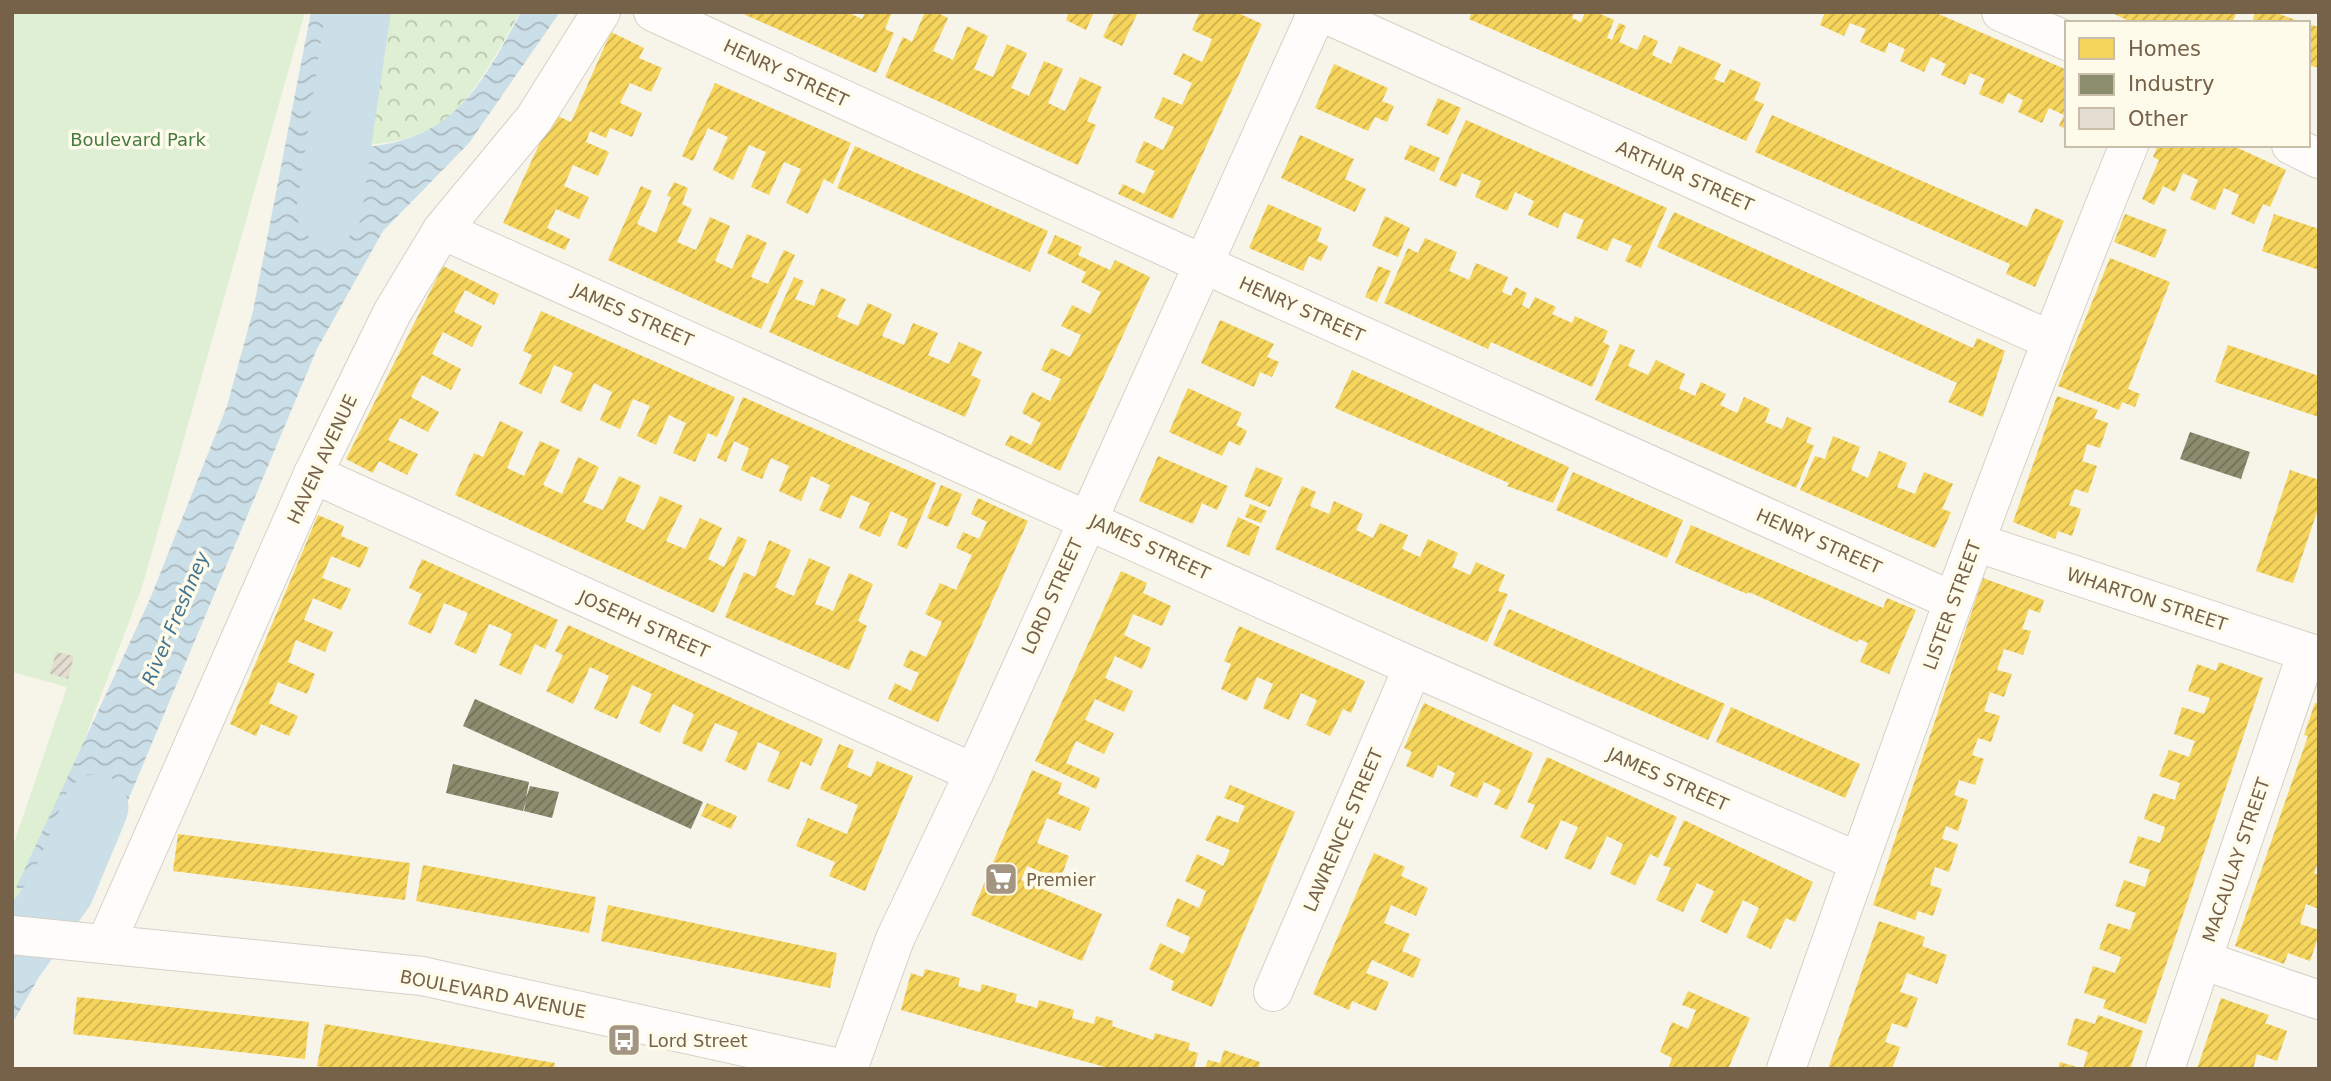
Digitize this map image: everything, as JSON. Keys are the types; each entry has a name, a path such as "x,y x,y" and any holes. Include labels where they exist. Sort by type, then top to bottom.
{"street":[{"name":"HAVEN AVENUE","path":"98,942 313,474 392,313 442,230 534,119 601,12"},
{"name":"HENRY STREET","path":"653,12 1203,264 1952,601"},
{"name":"LORD STREET","path":"846,1069 895,939 974,773 1087,517 1319,12"},
{"name":"ARTHUR STREET","path":"1319,12 2050,340"},
{"path":"2001,12 2065,40"},
{"name":"LISTER STREET","path":"1786,1069 1952,601 2050,340 2128,147"},
{"path":"2295,147 2319,159"},
{"name":"JAMES STREET","path":"442,230 1087,517 1413,667 1859,862"},
{"name":"JOSEPH STREET","path":"313,474 974,773"},
{"name":"WHARTON STREET","path":"1976,542 2313,654"},
{"name":"MACAULAY STREET","path":"2165,1069 2313,654"},
{"name":"LAWRENCE STREET","path":"1273,992 1413,667"},
{"name":"BOULEVARD AVENUE","path":"12,935 422,976 846,1069"},
{"path":"2202,960 2319,1000"}],"green space":[{"name":"Boulevard Park","path":"12,12 305,12 142,587 17,918 12,918 12,849 67,687 12,672"},
{"path":"359,12 520,12 482,76 458,108 445,120 409,138 366,145 343,128"}],"water":[{"path":"311,12 358,12 341,128 365,147 396,142 422,133 444,120 478,85 521,12 560,12 469,143 383,231 317,349 93,884 82,891 16,888 150,599 227,406 253,311"},
{"path":"12,974 39,977 12,1024"}],"building: Homes":[{"path":"739,12 847,12 862,19 865,12 892,12 885,29 894,33 876,73"},
{"path":"925,12 936,12 948,18 933,51 953,60 967,26 988,36 974,69 993,77 1007,44 1027,53 1011,88 1029,96 1044,61 1063,69 1048,103 1065,111 1080,77 1102,87 1087,121 1096,125 1078,165 885,77 903,37 912,42"},
{"path":"1069,12 1094,12 1086,30 1066,20"},
{"path":"1115,12 1138,12 1122,46 1103,37"},
{"path":"1200,12 1236,12 1262,24 1173,219 1118,194 1123,184 1144,194 1155,171 1135,162 1144,141 1163,150 1174,127 1154,118 1163,97 1182,105 1192,83 1173,74 1183,53 1202,62 1207,52 1212,39 1192,30"},
{"path":"1472,12 1575,12 1572,18 1581,22 1585,12 1596,12 1614,20 1607,38 1612,40 1619,23 1626,26 1619,42 1637,50 1644,35 1658,41 1652,55 1671,64 1679,46 1721,64 1714,79 1724,83 1730,69 1761,83 1754,100 1764,104 1746,141 1469,19"},
{"path":"1825,12 1934,12 2065,69 2065,128 2059,126 2064,115 2049,108 2042,123 2018,112 2023,100 2008,93 2003,104 1979,94 1985,79 1978,76 1970,73 1965,85 1941,75 1946,64 1931,57 1924,72 1900,61 1905,49 1889,42 1885,53 1860,42 1866,29 1850,23 1844,36 1820,25"},
{"path":"2110,12 2237,12 2233,21 2129,21"},
{"path":"2255,12 2274,12 2299,21 2253,21"},
{"path":"2310,25 2319,27 2319,68 2310,66"},
{"path":"611,32 644,48 639,58 662,68 651,92 630,83 620,103 642,113 632,137 610,128 606,138 590,131 586,142 609,152 598,176 573,165 564,186 589,197 579,219 556,209 547,228 570,239 565,250 503,223 553,114 571,122"},
{"path":"1334,64 1388,88 1382,101 1394,106 1387,122 1375,117 1368,131 1315,108"},
{"path":"715,83 851,143 833,184 824,179 808,214 786,203 801,169 784,162 769,195 751,187 766,152 749,145 733,180 713,170 728,137 708,128 693,161 682,156"},
{"path":"1438,98 1461,108 1448,135 1426,125"},
{"path":"1772,115 2027,227 2035,208 2064,221 2035,287 2006,274 2010,264 1755,152"},
{"path":"1466,120 1667,208 1641,268 1625,261 1632,246 1613,238 1607,251 1576,238 1584,220 1564,212 1558,228 1528,215 1534,201 1515,192 1507,211 1475,197 1481,181 1462,173 1456,187 1439,180"},
{"path":"1300,135 1354,159 1345,179 1366,189 1355,212 1281,178"},
{"path":"1410,145 1440,158 1434,172 1404,159"},
{"path":"855,146 1048,231 1030,272 837,188"},
{"path":"2157,147 2235,147 2286,170 2270,207 2263,204 2254,224 2231,214 2239,195 2224,188 2215,210 2190,199 2198,180 2183,173 2175,192 2163,186 2154,205 2142,199 2159,160 2153,157"},
{"path":"674,182 688,188 682,204 692,209 677,242 696,250 710,217 730,226 715,261 732,269 747,234 757,238 767,243 751,277 768,284 784,250 795,255 761,329 608,260 641,186 652,191 637,224 656,233 671,197 667,196"},
{"path":"1268,204 1322,228 1317,241 1328,246 1321,261 1309,256 1303,271 1249,248"},
{"path":"1674,212 1973,348 1977,338 2005,351 1983,417 1948,402 1957,383 1657,247"},
{"path":"2125,214 2167,230 2155,258 2114,242"},
{"path":"2274,214 2319,229 2319,270 2262,251"},
{"path":"1385,216 1410,228 1398,257 1372,246"},
{"path":"1055,235 1082,247 1078,255 1110,270 1115,260 1150,277 1060,471 1005,445 1010,435 1031,445 1041,423 1022,413 1032,392 1050,401 1061,379 1041,370 1051,348 1070,357 1081,335 1061,326 1072,305 1090,314 1101,292 1081,282 1086,272 1047,253"},
{"path":"1425,238 1457,252 1449,271 1469,280 1476,263 1508,277 1502,292 1511,296 1515,287 1527,293 1522,305 1529,309 1535,297 1556,307 1552,314 1572,323 1575,316 1608,331 1603,342 1610,346 1592,387 1491,342 1488,349 1384,303 1408,248 1418,253"},
{"path":"2110,258 2170,282 2128,389 2140,394 2135,407 2122,402 2119,410 2058,386"},
{"path":"443,266 499,294 494,305 465,290 454,312 482,326 472,347 443,332 432,354 461,369 451,390 422,375 411,397 439,412 428,432 400,418 388,440 418,454 407,475 379,461 373,473 346,459"},
{"path":"1378,266 1391,271 1377,302 1365,297"},
{"path":"794,277 804,281 795,299 814,306 821,288 846,299 837,317 858,326 868,303 892,314 882,336 904,345 913,323 938,333 928,355 949,364 959,342 982,352 971,375 981,380 965,417 769,332"},
{"path":"541,311 735,397 717,437 708,433 695,462 673,453 686,423 669,415 656,445 637,436 650,406 633,399 620,429 600,420 612,392 594,383 581,412 560,402 573,373 554,365 541,394 519,384 532,355 523,351"},
{"path":"1220,320 1274,344 1267,357 1279,362 1272,377 1260,372 1254,387 1201,363"},
{"path":"1620,344 1635,350 1628,366 1648,375 1656,360 1685,374 1679,389 1695,396 1701,382 1726,394 1720,405 1737,413 1744,397 1770,409 1765,422 1782,429 1787,417 1812,428 1806,442 1814,446 1796,488 1595,400"},
{"path":"2228,345 2319,376 2319,417 2215,382"},
{"path":"1352,370 1569,467 1553,503 1507,486 1509,483 1335,408"},
{"path":"1188,388 1242,413 1236,425 1247,431 1240,446 1229,441 1222,456 1169,432"},
{"path":"2057,396 2098,410 2094,418 2108,423 2100,448 2087,444 2082,461 2097,466 2088,493 2075,489 2069,505 2081,509 2072,536 2058,531 2055,539 2013,522"},
{"path":"743,397 936,483 907,549 897,545 908,519 891,511 880,537 859,528 870,503 851,495 841,519 819,510 830,485 811,476 801,501 779,491 789,466 771,458 762,479 741,470 749,448 734,441 726,462 717,458"},
{"path":"500,421 523,432 507,468 524,476 540,441 560,450 543,485 562,494 578,457 599,467 583,502 603,510 619,476 641,486 625,521 644,530 660,496 683,506 666,541 685,549 700,518 722,528 708,559 724,567 738,536 747,540 714,613 455,495 474,453 483,457"},
{"path":"1833,436 1860,447 1851,470 1868,478 1879,451 1907,463 1897,487 1915,494 1924,472 1953,484 1942,509 1951,512 1935,548 1800,490 1815,456 1825,459"},
{"path":"1158,456 1228,486 1217,510 1202,503 1193,524 1139,501"},
{"path":"1256,467 1283,478 1270,507 1244,496"},
{"path":"2290,470 2319,480 2319,506 2293,583 2256,571"},
{"path":"1573,472 1683,520 1667,558 1556,510"},
{"path":"941,485 962,494 948,527 927,518"},
{"path":"1302,486 1316,492 1310,506 1329,514 1334,501 1363,514 1356,530 1373,538 1380,523 1408,535 1402,549 1420,557 1428,539 1458,553 1452,567 1470,575 1476,562 1505,575 1498,591 1508,594 1487,642 1275,549"},
{"path":"978,498 1028,521 938,722 888,699 895,683 911,691 919,673 903,666 910,650 926,657 942,622 925,614 940,583 956,590 972,555 956,548 963,532 979,539 987,522 971,514"},
{"path":"1250,504 1267,511 1261,523 1245,517"},
{"path":"318,515 344,526 341,536 369,548 360,568 331,556 322,578 351,589 341,610 313,598 304,620 333,632 325,652 296,640 288,662 315,674 307,694 278,682 269,703 298,716 289,736 261,724 256,736 230,724"},
{"path":"1238,517 1260,527 1249,556 1226,546"},
{"path":"1691,525 1883,608 1887,598 1916,610 1889,674 1860,662 1868,643 1859,639 1857,642 1758,596 1748,592 1747,594 1675,563"},
{"path":"769,540 791,550 775,587 784,592 794,596 809,558 830,567 815,604 833,611 849,573 873,584 858,621 867,626 849,670 725,617 744,572 755,577"},
{"path":"422,559 558,620 545,649 535,644 521,675 499,665 512,634 500,628 489,624 476,654 454,644 468,613 444,603 431,634 408,624 422,594 409,588"},
{"path":"1121,571 1147,583 1143,593 1171,606 1162,626 1133,614 1124,635 1151,648 1147,658 1142,669 1115,656 1105,678 1133,691 1124,712 1095,699 1085,720 1114,733 1104,754 1076,741 1066,763 1100,778 1096,789 1035,761"},
{"path":"1983,578 2044,600 2040,613 2029,609 2022,629 2031,631 2023,655 2004,649 1997,670 2012,674 2004,697 1990,692 1984,711 2000,716 1991,742 1978,738 1972,755 1984,759 1975,785 1959,780 1954,795 1968,800 1958,831 1946,826 1942,839 1958,844 1949,872 1935,867 1930,885 1942,889 1933,916 1918,911 1915,920 1873,905"},
{"path":"1509,609 1725,704 1708,740 1493,645"},
{"path":"568,625 823,739 811,766 801,761 789,790 767,781 780,752 758,742 746,771 725,761 738,732 715,723 702,752 682,743 694,714 673,704 660,733 639,723 652,694 632,685 617,719 594,709 609,676 590,667 573,704 546,691 563,655 555,651"},
{"path":"1239,626 1365,681 1351,713 1343,709 1330,736 1306,725 1317,700 1301,693 1289,720 1263,708 1273,684 1257,677 1247,701 1221,689 1231,664 1224,661"},
{"path":"2219,662 2263,678 2146,1024 2103,1008 2106,1000 2084,993 2093,966 2115,973 2121,957 2099,949 2108,923 2130,930 2136,913 2115,906 2124,880 2145,887 2150,870 2129,863 2138,836 2160,843 2165,827 2144,819 2148,806 2153,793 2175,800 2180,783 2159,776 2169,750 2189,757 2195,741 2174,734 2182,707 2204,714 2210,698 2188,691 2197,664 2216,671"},
{"path":"1424,703 1533,753 1507,810 1494,804 1501,790 1484,782 1477,798 1450,786 1455,773 1438,765 1433,778 1406,766 1412,752 1404,748"},
{"path":"2315,703 2319,704 2319,860 2314,873 2319,875 2319,909 2306,904 2300,924 2319,930 2319,935 2310,961 2288,953 2284,964 2235,946 2308,736 2304,735"},
{"path":"1731,707 1860,764 1845,798 1716,742"},
{"path":"839,744 854,750 847,767 871,777 877,761 913,776 865,891 829,876 835,862 796,846 808,818 847,834 858,805 820,789"},
{"path":"1547,757 1677,817 1658,858 1650,854 1635,885 1610,874 1623,844 1607,836 1591,870 1564,858 1578,827 1561,820 1547,850 1520,837 1535,805 1527,802"},
{"path":"1032,770 1062,783 1058,794 1090,808 1080,831 1047,818 1037,843 1069,856 1060,880 1027,866 1021,880 1102,914 1082,961 971,915"},
{"path":"1230,785 1295,812 1212,1007 1171,990 1174,981 1149,969 1160,943 1183,954 1187,947 1190,937 1166,926 1177,898 1199,908 1206,891 1185,881 1197,854 1223,866 1230,850 1205,840 1217,815 1238,823 1245,806 1224,798"},
{"path":"707,803 737,816 731,829 701,816"},
{"path":"1684,820 1813,882 1795,922 1786,918 1771,949 1746,937 1759,908 1743,900 1727,934 1700,921 1714,891 1697,883 1683,912 1656,900 1671,868 1663,865"},
{"path":"178,834 410,863 405,900 173,871"},
{"path":"1374,853 1405,867 1401,876 1428,888 1416,916 1391,905 1384,923 1410,934 1402,951 1421,959 1413,978 1372,960 1366,973 1389,982 1376,1011 1352,1001 1349,1010 1313,994"},
{"path":"423,865 596,897 589,933 416,901"},
{"path":"608,905 837,953 830,988 601,941"},
{"path":"1879,921 1925,937 1922,946 1947,955 1942,970 1937,984 1907,973 1900,992 1918,998 1907,1028 1892,1023 1885,1042 1900,1047 1892,1069 1828,1069"},
{"path":"925,969 960,978 958,986 968,989 980,992 982,984 1017,994 1015,1002 1037,1008 1039,1000 1074,1010 1072,1018 1082,1021 1094,1024 1096,1016 1113,1021 1112,1026 1153,1040 1155,1033 1190,1043 1188,1050 1198,1053 1194,1069 1112,1069 901,1010 911,973 923,977"},
{"path":"1688,991 1750,1018 1728,1069 1668,1069 1672,1058 1660,1052 1672,1022 1688,1029 1696,1010 1682,1005"},
{"path":"77,997 309,1022 305,1059 73,1034"},
{"path":"2221,998 2269,1015 2265,1023 2287,1031 2277,1061 2257,1054 2253,1069 2197,1069"},
{"path":"2098,1015 2143,1031 2130,1069 2083,1069 2088,1052 2067,1045 2075,1018 2095,1024"},
{"path":"325,1024 555,1063 554,1069 336,1069 317,1066"},
{"path":"1224,1050 1260,1062 1258,1069 1205,1069 1208,1060 1220,1063"},
{"path":"2060,1062 2080,1068 2080,1069 2058,1069"}],"building: Industry":[{"path":"2190,432 2250,452 2241,479 2180,459"},
{"path":"475,699 703,802 691,829 463,726"},
{"path":"453,764 529,782 526,798 530,786 559,792 552,818 524,811 526,801 523,811 446,793"}],"building: Other":[{"path":"56,652 74,656 68,679 50,674"}],"waterway":[{"name":"River Freshney","path":"329,211 358,12"},
{"name":"River Freshney","path":"12,959 62,889 96,807"}],"place":[{"name":"Premier","path":"1001,879"},
{"name":"Lord Street","path":"624,1040"}]}
